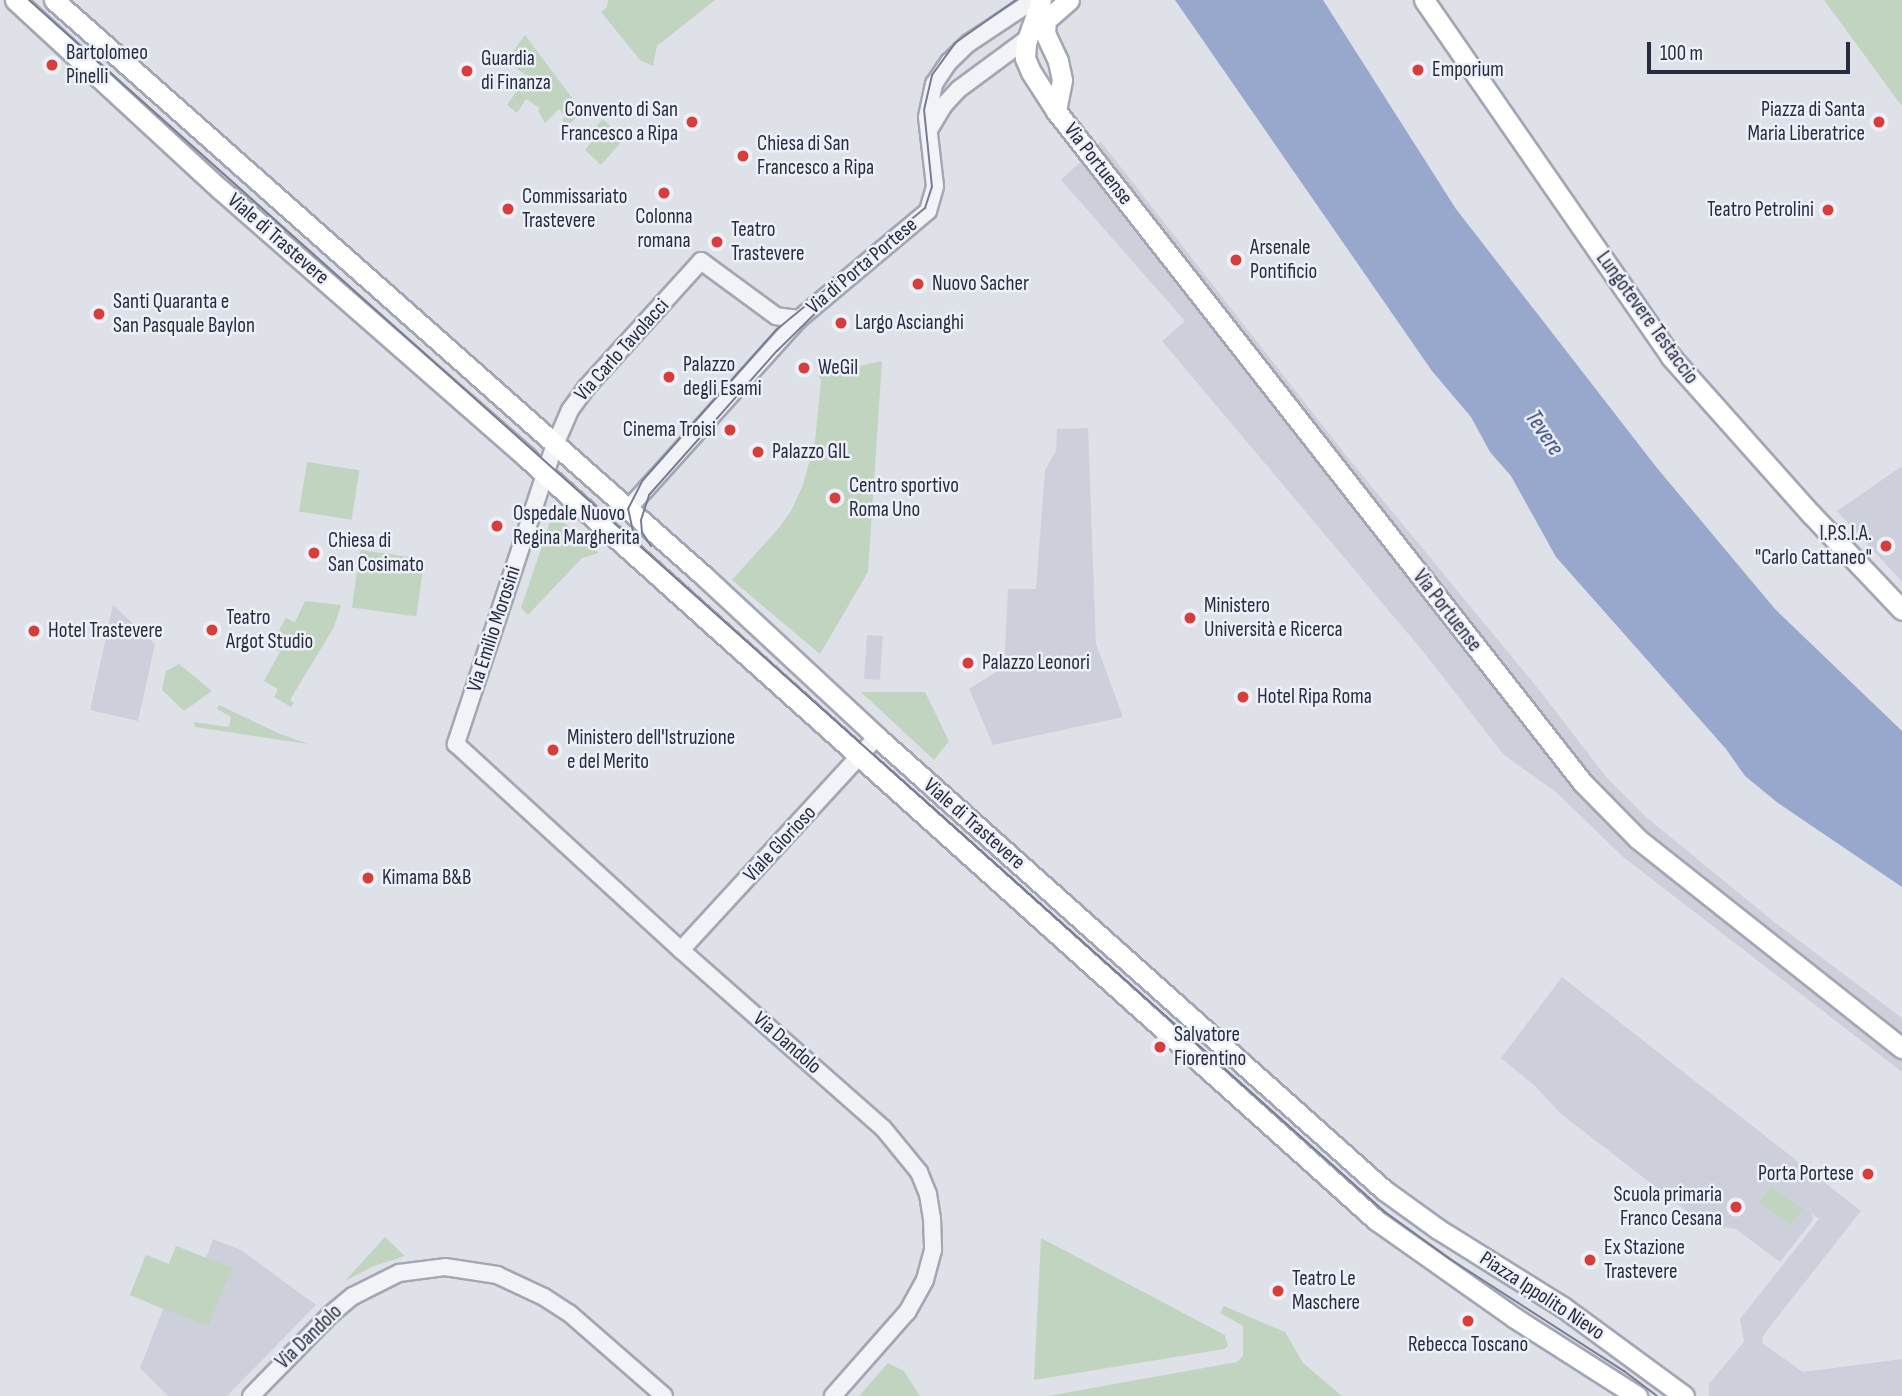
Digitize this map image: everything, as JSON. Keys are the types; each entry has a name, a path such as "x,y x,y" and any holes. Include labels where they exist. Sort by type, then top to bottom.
{"main road":[{"name":"Viale di Trastevere","path":"15,0 211,181 861,756 1376,1220"},
{"name":"Viale di Trastevere","path":"54,0 628,509 877,737 1396,1199"},
{"path":"1028,38 1044,10 1069,0"},
{"name":"Lungotevere Testaccio","path":"1424,0 1671,357 1811,514 1902,610"},
{"path":"1044,10 1045,33 1062,80 1056,111"},
{"name":"Via Portuense","path":"1028,38 1025,54 1031,72 1056,111 1592,794 1654,852 1902,1048"},
{"path":"338,291 369,282"},
{"path":"628,509 623,523 625,540 636,557"},
{"path":"991,873 994,842"},
{"name":"Piazza Ippolito Nievo","path":"1396,1199 1438,1229 1563,1307 1684,1396"},
{"name":"Piazza Ippolito Nievo","path":"1376,1220 1509,1314 1637,1396"}],"street":[{"name":"Via di Porta Portese","path":"628,509 799,320 928,211 936,186 927,132 929,99 945,66 974,40 1034,0"},
{"path":"927,132 941,109 959,89 1028,38"},
{"name":"Via Carlo Tavolacci","path":"554,446 578,397 702,261 776,316 799,320"},
{"path":"545,475 554,446"},
{"name":"Via Emilio Morosini","path":"456,744 545,475"},
{"name":"Viale Glorioso","path":"681,950 877,737"},
{"name":"Via Dandolo","path":"456,744 681,950 888,1133 914,1163 926,1188 933,1241 923,1286 890,1333 833,1396"},
{"name":"Via Dandolo","path":"251,1396 326,1319 353,1296 399,1273 445,1267 497,1275 544,1297 569,1313 664,1396"}],"shaded area":[{"path":"1101,142 1344,453 1540,691 1607,778 1646,817 1773,921 1902,1018 1902,1072 1622,856 1556,792 1504,755 1421,649 1162,341 1185,321 1061,180"},
{"path":"1088,428 1096,644 1123,717 993,745 969,689 1004,667 1008,589 1036,589 1045,470 1056,451 1057,429"},
{"name":"I.P.S.I.A. \"Carlo Cattaneo\"","path":"1902,466 1902,582 1837,511"},
{"path":"113,605 155,644 138,721 90,710"},
{"path":"867,635 883,636 880,680 864,679"},
{"path":"1562,977 1861,1211 1763,1336 1762,1343 1803,1372 1902,1359 1902,1396 1709,1396 1709,1384 1744,1342 1740,1319 1819,1219 1812,1214 1813,1220 1780,1262 1736,1229 1705,1225 1561,1114 1535,1086 1501,1058"},
{"path":"213,1239 241,1250 316,1305 227,1396 168,1396 140,1368 163,1309 130,1295 146,1255 169,1264 176,1246 206,1258"}],"green space":[{"path":"608,0 715,0 657,46 653,66 640,60 601,12 607,7"},
{"path":"1824,0 1902,0 1902,106 1893,94"},
{"path":"525,35 582,111 568,126 562,120 565,116 559,109 545,123 538,111 540,108 526,99 517,113 507,105 527,76 506,61"},
{"path":"603,119 624,139 601,165 585,150 594,139 589,134"},
{"name":"Centro sportivo Roma Uno","path":"882,361 868,572 820,654 732,580 777,530 791,511 803,485 815,441 821,381 818,375"},
{"path":"307,462 359,470 352,520 299,511"},
{"path":"553,513 599,553 582,558 528,615 521,608"},
{"path":"360,550 424,559 416,616 352,607"},
{"path":"305,601 341,605 334,627 290,700 294,703 291,707 274,697 278,689 264,681 280,652 270,646 286,618 295,622"},
{"path":"179,664 212,691 184,711 162,690 166,671"},
{"path":"861,692 925,692 949,741 934,760"},
{"path":"219,705 308,744 195,727 194,722 229,727 231,717 217,709"},
{"path":"1771,1186 1803,1209 1791,1225 1759,1202"},
{"path":"385,1237 405,1256 374,1266 345,1281"},
{"path":"1041,1238 1225,1335 1228,1346 1224,1349 1034,1380"},
{"path":"176,1246 232,1268 208,1326 130,1295 146,1255 169,1264"},
{"path":"1224,1306 1285,1332 1303,1363 1342,1396 1048,1396 1237,1362 1243,1356 1243,1326 1220,1313"},
{"path":"888,1363 904,1371 920,1396 859,1396"}],"water":[{"name":"Tevere","path":"1175,0 1323,0 1456,209 1657,468 1775,609 1902,731 1902,887 1778,803 1745,776 1726,749 1556,557 1511,476 1490,452 1471,417 1432,371"}],"tram line":[{"path":"29,0 1385,1212 1450,1259 1624,1371 1657,1396"},
{"path":"635,541 628,509 643,480 776,330 925,208 932,187 924,110 932,75 955,43 1016,0"},
{"path":"651,546 642,532 641,520 649,495 777,351 840,289"}],"place":[{"name":"Bartolomeo Pinelli","path":"52,65"},
{"name":"Emporium","path":"1418,70"},
{"name":"Guardia di Finanza","path":"467,71"},
{"name":"Convento di San Francesco a Ripa","path":"692,122"},
{"name":"Piazza di Santa Maria Liberatrice","path":"1879,122"},
{"name":"Chiesa di San Francesco a Ripa","path":"743,156"},
{"name":"Colonna romana","path":"664,193"},
{"name":"Commissariato Trastevere","path":"508,209"},
{"name":"Teatro Petrolini","path":"1828,210"},
{"name":"Teatro Trastevere","path":"717,242"},
{"name":"Arsenale Pontificio","path":"1236,260"},
{"name":"Nuovo Sacher","path":"918,284"},
{"name":"Santi Quaranta e San Pasquale Baylon","path":"99,314"},
{"name":"Largo Ascianghi","path":"841,323"},
{"name":"WeGil","path":"804,368"},
{"name":"Palazzo degli Esami","path":"669,377"},
{"name":"Cinema Troisi","path":"730,430"},
{"name":"Palazzo GIL","path":"758,452"},
{"name":"Centro sportivo Roma Uno","path":"835,498"},
{"name":"Ospedale Nuovo Regina Margherita","path":"497,526"},
{"name":"I.P.S.I.A. \"Carlo Cattaneo\"","path":"1886,546"},
{"name":"Chiesa di San Cosimato","path":"314,553"},
{"name":"Ministero Università e Ricerca","path":"1190,618"},
{"name":"Teatro Argot Studio","path":"212,630"},
{"name":"Hotel Trastevere","path":"34,631"},
{"name":"Palazzo Leonori","path":"968,663"},
{"name":"Hotel Ripa Roma","path":"1243,697"},
{"name":"Ministero dell'Istruzione e del Merito","path":"553,750"},
{"name":"Kimama B&B","path":"368,878"},
{"name":"Salvatore Fiorentino","path":"1160,1047"},
{"name":"Porta Portese","path":"1868,1174"},
{"name":"Scuola primaria Franco Cesana","path":"1736,1207"},
{"name":"Ex Stazione Trastevere","path":"1590,1260"},
{"name":"Teatro Le Maschere","path":"1278,1291"},
{"name":"Rebecca Toscano","path":"1468,1321"}]}
